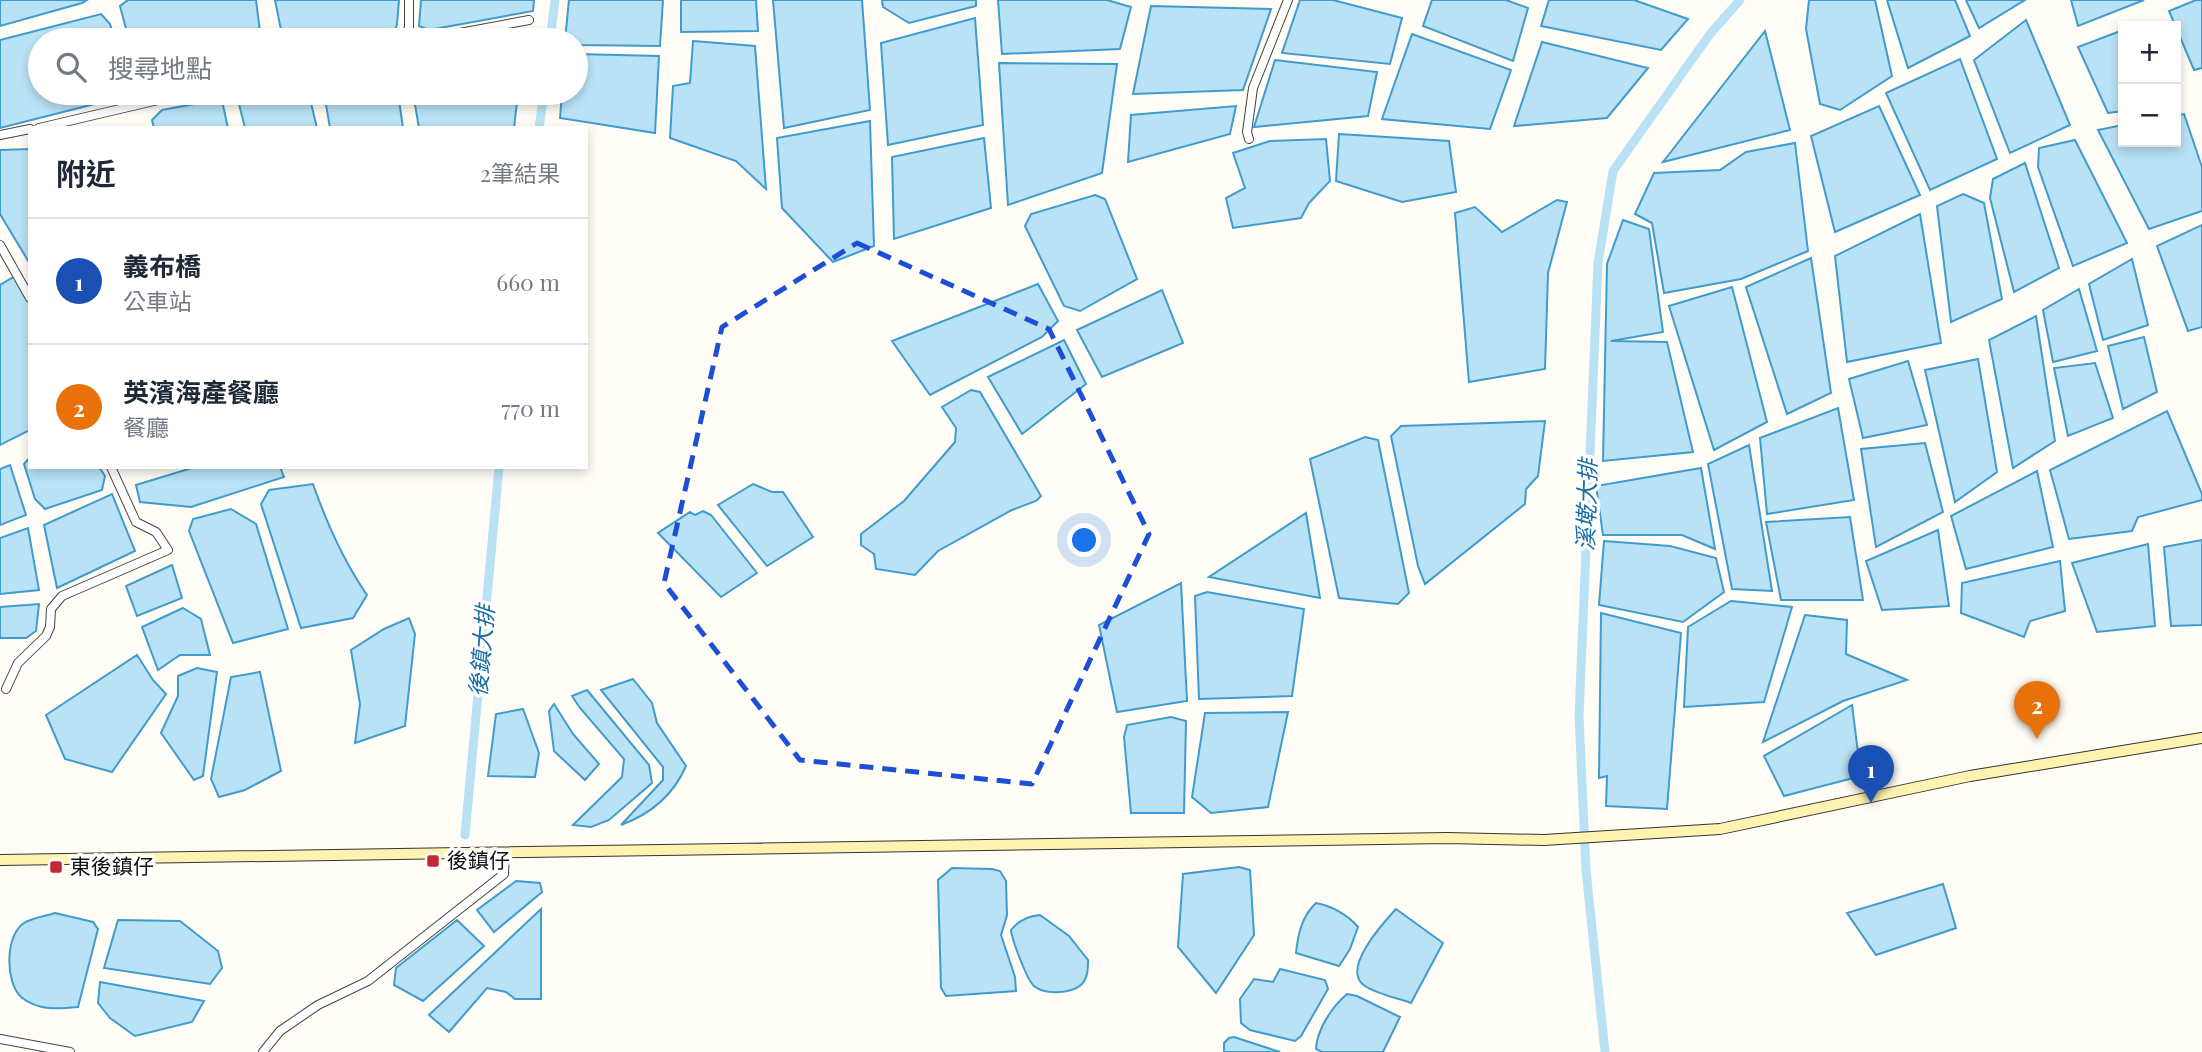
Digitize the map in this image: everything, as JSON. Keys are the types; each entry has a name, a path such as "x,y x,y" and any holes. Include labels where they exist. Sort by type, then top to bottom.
{"main road":[{"path":"0,860 1585,838 1720,829 1970,776 2202,738"}],"street":[{"path":"409,28 410,0"},
{"path":"1249,139 1247,132 1253,88 1288,0"},
{"path":"486,28 529,20"},
{"path":"48,126 137,105"},
{"path":"0,135 28,129"},
{"path":"0,245 28,294"},
{"path":"6,689 18,663 46,636 50,627 51,609 62,596 168,550 156,532 136,522 112,469"},
{"path":"263,1052 280,1031 318,1005 368,981 504,874 505,852"},
{"path":"0,1039 70,1052"}],"highlighted area":[{"path":"857,243 1049,329 1149,534 1032,784 800,760 664,583 722,327"}],"water":[{"path":"0,0 87,0 0,26"},
{"path":"128,0 256,0 260,28 126,28 120,6"},
{"path":"275,0 399,0 396,28 281,28"},
{"path":"421,0 534,0 533,11 440,28 419,26"},
{"path":"569,0 663,0 660,46 588,45 588,28 566,28"},
{"path":"681,0 756,0 758,31 681,32"},
{"path":"773,0 862,0 870,110 784,128"},
{"path":"882,0 976,0 976,6 909,23 883,7"},
{"path":"998,0 1107,0 1131,7 1120,49 1002,54"},
{"path":"1300,0 1333,0 1402,18 1390,64 1282,53"},
{"path":"1432,0 1506,0 1528,8 1513,61 1423,26"},
{"path":"1549,0 1634,0 1688,19 1661,50 1541,26"},
{"path":"1809,0 1875,0 1892,76 1840,110 1820,104 1806,29"},
{"path":"1887,0 1955,0 1970,36 1908,68"},
{"path":"1966,0 2025,0 1979,28"},
{"path":"2071,0 2144,0 2078,26"},
{"path":"2202,0 2202,68 2194,70 2181,39 2181,21 2173,21 2169,11"},
{"path":"1151,6 1271,9 1243,90 1133,94"},
{"path":"101,14 111,28 47,28"},
{"path":"975,18 983,125 888,145 881,43"},
{"path":"2026,20 2070,125 2010,153 1974,60"},
{"path":"1765,31 1790,130 1663,162"},
{"path":"2118,32 2118,112 2108,113 2078,47"},
{"path":"28,33 28,105 91,105 0,128 0,40"},
{"path":"1412,34 1511,70 1490,129 1382,119"},
{"path":"693,41 755,46 766,189 736,161 670,138 673,86 690,83"},
{"path":"1542,42 1648,68 1607,118 1514,126"},
{"path":"588,54 659,56 655,133 560,118 561,105 588,105"},
{"path":"1960,59 1997,159 1930,190 1886,93"},
{"path":"1275,60 1377,72 1368,116 1254,127"},
{"path":"999,63 1117,64 1102,173 1008,205"},
{"path":"189,105 223,105 228,126 154,126 152,120 162,110"},
{"path":"239,105 311,105 317,126 244,126"},
{"path":"326,105 400,105 403,126 330,126"},
{"path":"415,105 517,105 514,126 419,126"},
{"path":"1236,106 1230,134 1128,162 1131,115"},
{"path":"1879,106 1920,195 1835,232 1811,136"},
{"path":"2184,114 2202,167 2202,211 2149,229 2098,130 2118,126 2118,147 2181,147 2181,115"},
{"path":"870,121 874,246 833,262 782,208 777,138"},
{"path":"1339,134 1449,141 1456,192 1402,202 1336,181"},
{"path":"984,138 991,208 894,239 892,157"},
{"path":"1326,139 1330,181 1309,203 1301,218 1233,228 1226,198 1245,188 1233,153 1270,141"},
{"path":"2075,140 2127,243 2073,266 2038,167 2039,148"},
{"path":"1795,143 1808,251 1741,279 1664,293 1652,223 1635,214 1654,173 1720,170 1746,152"},
{"path":"28,149 28,261 0,214 0,150"},
{"path":"2025,163 2059,268 2014,292 1990,198 1993,179"},
{"path":"1963,194 1984,203 2002,299 1951,322 1937,206"},
{"path":"1095,195 1105,199 1137,279 1080,311 1064,306 1025,226 1031,214"},
{"path":"1557,200 1567,202 1548,273 1545,369 1469,382 1455,213 1475,207 1502,232"},
{"path":"1920,214 1941,343 1847,362 1835,256"},
{"path":"1623,220 1649,229 1663,332 1611,341 1667,342 1693,452 1603,461 1607,264"},
{"path":"2202,225 2202,327 2188,331 2157,246"},
{"path":"1811,258 1831,393 1787,414 1746,287"},
{"path":"2132,259 2148,325 2103,340 2089,284"},
{"path":"17,275 28,295 28,431 0,445 0,285"},
{"path":"1038,284 1058,321 1042,337 930,395 892,341"},
{"path":"1732,287 1767,422 1714,450 1669,306"},
{"path":"2079,289 2097,351 2053,362 2043,310"},
{"path":"1162,290 1183,343 1102,377 1077,330"},
{"path":"2036,316 2055,441 2013,468 1989,340"},
{"path":"2144,337 2157,392 2123,409 2108,346"},
{"path":"1064,340 1086,384 1022,434 988,377"},
{"path":"1978,359 1997,472 1955,502 1925,370"},
{"path":"1908,361 1927,425 1863,438 1849,379"},
{"path":"2095,363 2113,418 2068,436 2054,368"},
{"path":"971,390 980,392 1041,496 938,551 915,575 876,569 874,554 861,545 861,534 904,501 955,442 956,428 942,407"},
{"path":"1838,408 1854,500 1767,514 1760,438"},
{"path":"2167,411 2202,494 2202,500 2138,517 2132,531 2069,539 2050,470"},
{"path":"1545,421 1538,476 1526,489 1525,504 1425,584 1418,566 1391,436 1401,426"},
{"path":"1365,437 1378,440 1409,593 1398,604 1339,598 1310,459"},
{"path":"1925,443 1943,512 1876,547 1861,449"},
{"path":"1749,445 1772,591 1732,589 1708,464"},
{"path":"28,459 28,469 100,469 105,476 102,490 45,509 35,499 24,464"},
{"path":"10,465 26,515 0,525 0,469"},
{"path":"1701,468 1715,549 1682,535 1603,535 1596,486"},
{"path":"188,469 281,469 284,477 191,507 140,502 136,485"},
{"path":"2037,471 2053,547 1966,569 1951,516"},
{"path":"313,484 336,541 367,595 353,618 301,628 261,504 269,490"},
{"path":"753,484 772,492 783,492 813,537 767,566 718,505"},
{"path":"112,494 135,551 57,588 44,525"},
{"path":"231,509 256,524 288,629 233,643 189,531 193,519"},
{"path":"703,511 711,515 757,573 721,597 658,533 690,512 695,515"},
{"path":"1306,513 1320,598 1209,577"},
{"path":"1850,517 1863,600 1781,600 1766,522"},
{"path":"28,528 39,590 0,594 0,538"},
{"path":"1938,530 1949,606 1882,610 1866,561"},
{"path":"2202,540 2202,625 2171,626 2164,547"},
{"path":"1604,541 1670,546 1716,558 1724,592 1683,622 1599,605"},
{"path":"2148,544 2155,626 2097,632 2072,563"},
{"path":"2060,561 2065,611 2030,621 2024,637 1961,613 1962,583"},
{"path":"172,565 182,598 137,616 126,586"},
{"path":"1181,583 1187,701 1117,712 1099,625"},
{"path":"1207,592 1304,609 1292,696 1199,699 1195,596"},
{"path":"1731,601 1792,607 1764,702 1684,707 1688,627"},
{"path":"39,604 36,631 26,638 0,638 0,607"},
{"path":"183,608 201,619 210,655 180,655 158,670 142,627"},
{"path":"1601,613 1681,633 1667,809 1606,806 1607,776 1599,778"},
{"path":"1805,615 1847,620 1846,654 1907,680 1843,701 1763,742"},
{"path":"409,618 415,634 405,726 355,743 360,704 351,650 384,629"},
{"path":"137,655 166,694 112,772 65,759 46,715"},
{"path":"197,668 217,672 203,776 194,780 161,733 178,696 178,676"},
{"path":"260,672 281,771 245,790 219,797 211,779 231,677"},
{"path":"633,679 652,703 657,723 686,766 675,786 660,803 621,825 663,780 663,767 601,690"},
{"path":"587,690 649,765 652,783 609,820 591,827 573,825 622,777 624,759 572,696"},
{"path":"554,704 573,734 599,764 585,780 554,751 549,711"},
{"path":"1852,705 1861,776 1784,796 1764,756"},
{"path":"523,709 539,753 535,777 488,776 496,714"},
{"path":"1288,712 1268,807 1211,813 1192,797 1205,713"},
{"path":"1171,717 1186,721 1184,813 1131,813 1124,737 1127,725"},
{"path":"1239,867 1250,870 1254,935 1216,993 1178,947 1183,874"},
{"path":"952,868 992,869 1000,871 1006,881 1007,915 1001,935 1015,977 1016,991 946,996 941,988 938,880"},
{"path":"516,881 540,883 542,892 494,932 477,910"},
{"path":"1943,884 1956,928 1876,955 1847,913"},
{"path":"1316,903 1339,912 1358,927 1350,949 1339,966 1296,953 1302,926"},
{"path":"541,909 541,999 515,999 506,992 487,988 449,1032 429,1015"},
{"path":"1396,909 1443,943 1411,1003 1365,986 1359,979 1357,969 1366,947"},
{"path":"55,913 93,922 98,929 78,1007 34,1005 21,997 12,981 10,948 18,929 27,921"},
{"path":"1040,915 1069,936 1088,960 1085,979 1076,988 1064,992 1044,991 1034,986 1028,976 1011,930 1024,920"},
{"path":"118,920 180,921 218,951 222,968 210,984 104,968"},
{"path":"457,920 484,946 423,1001 394,985 396,968"},
{"path":"1280,969 1325,980 1328,989 1301,1036 1295,1041 1250,1030 1241,1023 1240,999 1254,979 1273,982"},
{"path":"100,982 204,1001 192,1022 135,1036 110,1018 98,1003"},
{"path":"1347,994 1357,996 1400,1017 1383,1052 1322,1052 1316,1049 1326,1019"},
{"path":"1234,1037 1280,1052 1224,1052 1224,1043"}],"waterway":[{"name":"後鎮大排","path":"552,28 555,0"},
{"name":"溪墘大排","path":"1605,1052 1586,870 1579,716 1598,263 1613,171 1710,34 1740,0"},
{"name":"後鎮大排","path":"539,126 542,105"},
{"name":"後鎮大排","path":"465,835 499,469"}],"place":[{"name":"英濱海產餐廳","path":"2037,739"},
{"name":"義布橋","path":"1871,803"},
{"name":"後鎮仔","path":"433,861"},
{"name":"東後鎮仔","path":"56,867"}]}
